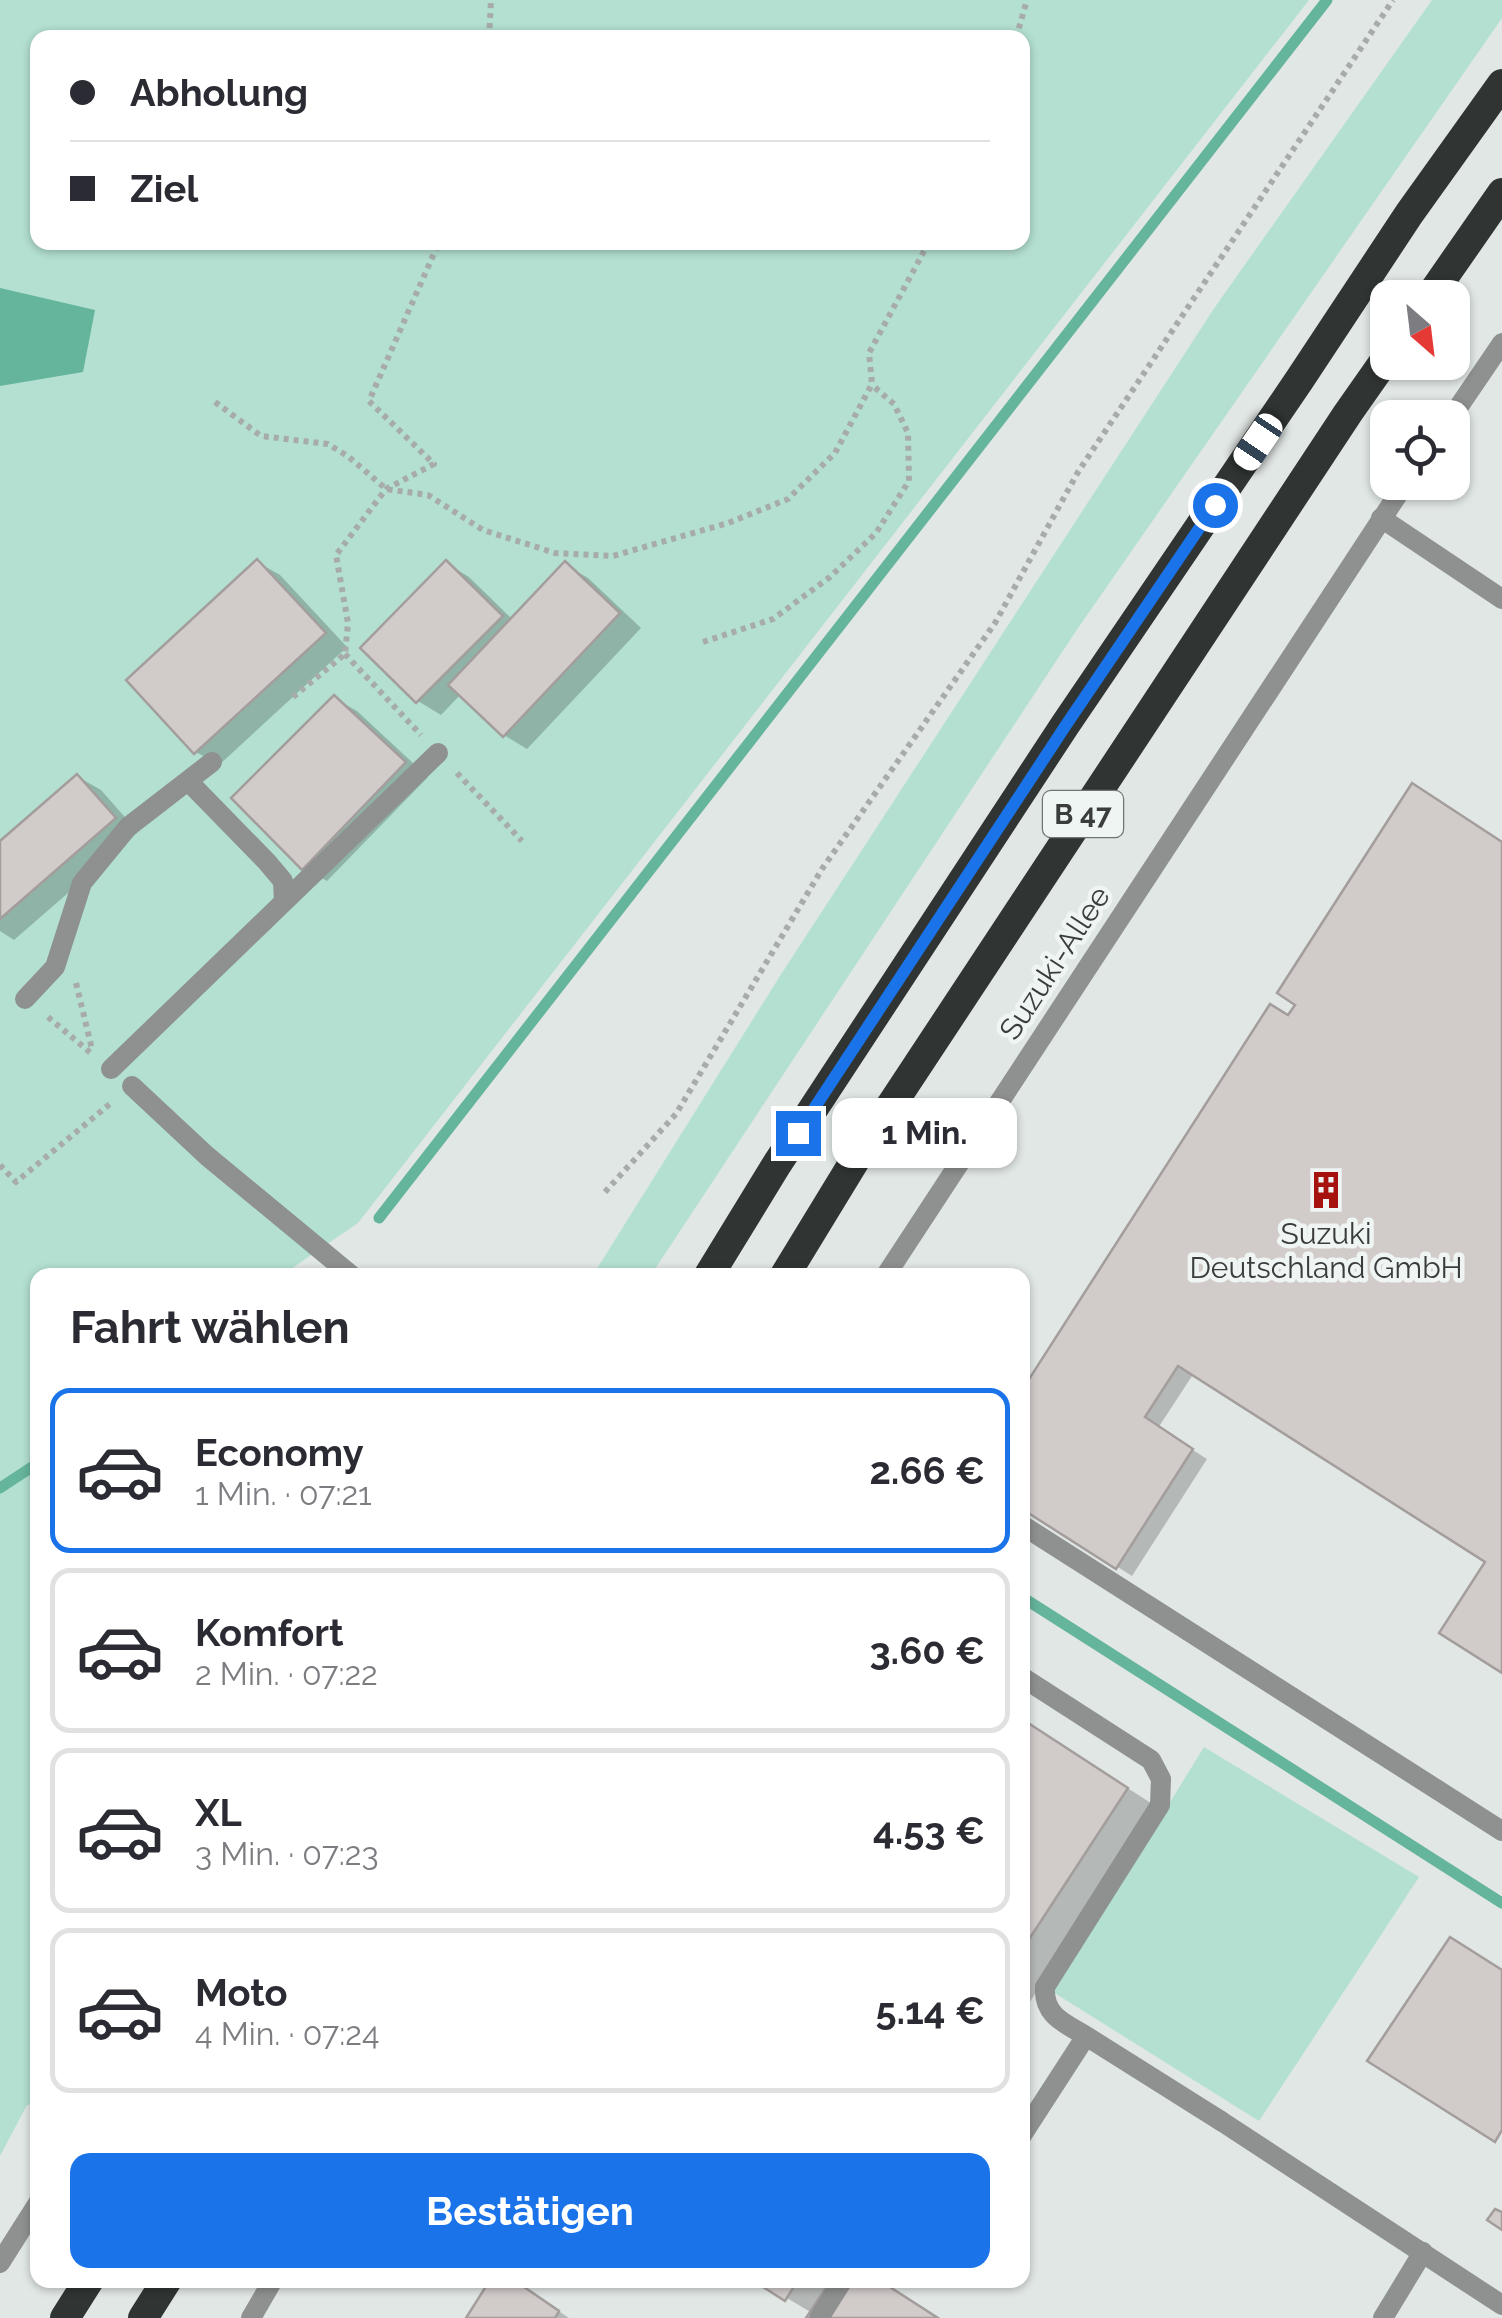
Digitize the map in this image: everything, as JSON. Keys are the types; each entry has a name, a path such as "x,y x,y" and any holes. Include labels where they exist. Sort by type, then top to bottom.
{"highway":[{"name":"B 47","path":"713,1268 777,1164 1066,725 1409,214 1502,84"},
{"path":"1442,280 1502,193"},
{"name":"B 47","path":"789,1268 857,1157 1371,380"},
{"path":"65,2318 83,2288"},
{"path":"143,2318 162,2288"}],"street":[{"path":"1464,400 1499,353"},
{"name":"Suzuki-Allee","path":"891,1268 1394,500"},
{"path":"1381,518 1502,599"},
{"path":"111,1069 438,753"},
{"path":"26,999 55,968 82,882 128,827 212,762"},
{"path":"188,781 283,882 284,902"},
{"path":"132,1086 207,1156 343,1268"},
{"path":"1030,1530 1502,1830"},
{"path":"1030,1681 1151,1760 1161,1779 1162,1792 1160,1805 1045,1987 1044,2000 1052,2013 1423,2252 1502,2307 1496,2318"},
{"path":"1030,2122 1086,2036"},
{"path":"0,2263 30,2215"},
{"path":"1383,2318 1423,2252"},
{"path":"251,2318 268,2288"},
{"path":"818,2318 838,2288"}],"path":[{"path":"489,30 491,0"},
{"path":"1018,30 1027,0"},
{"path":"605,1192 676,1114 822,868 996,623 1078,472 1393,0"},
{"path":"294,697 344,654 348,623 336,556 386,489 434,464 369,401 435,250"},
{"path":"216,402 261,436 328,444 386,489 428,495 484,530 555,553 613,556 728,523 788,499 835,453 872,384 869,353 925,250"},
{"path":"703,642 772,619 830,577 884,520 909,481 908,433 894,404 872,384"},
{"path":"64,939 94,1055"},
{"path":"26,999 111,1069"},
{"path":"0,1165 16,1182 132,1086"}],"shaded area":[{"path":"0,0 1309,0 358,1223 292,1268 30,1268 27,2105 0,2156"},
{"path":"1432,0 1502,0 1502,18 1076,631 656,1268 597,1268 780,976 1215,307"},
{"path":"0,288 95,310 83,372 0,386"},
{"path":"1204,1747 1419,1877 1259,2121 1053,1992"}],"building":[{"path":"257,559 326,633 194,754 126,680"},
{"path":"446,560 503,616 416,703 360,648"},
{"path":"565,561 620,613 503,737 448,685"},
{"path":"334,695 406,762 302,870 231,798"},
{"path":"77,774 116,818 0,919 0,841"},
{"name":"Suzuki Deutschland GmbH","path":"1412,783 1502,842 1502,1673 1439,1633 1485,1562 1178,1366 1145,1417 1193,1449 1116,1569 1030,1514 1030,1378 1270,1004 1288,1015 1295,1005 1277,993"},
{"path":"1030,1724 1128,1788 1030,1938"},
{"path":"1450,1937 1502,1970 1502,2130 1495,2142 1367,2061"},
{"path":"1495,2209 1502,2212 1502,2230 1487,2220"},
{"path":"485,2288 526,2288 559,2311 555,2318 466,2318"},
{"path":"765,2288 793,2288 785,2301"},
{"path":"826,2288 891,2288 938,2318 806,2318"}],"waterway":[{"path":"379,1218 1327,0"},
{"path":"0,1488 30,1468"},
{"path":"1030,1602 1502,1903"}],"place":[{"name":"Suzuki Deutschland GmbH","path":"1326,1190"}],"route":[{"path":"798,1133 1215,505"}]}
